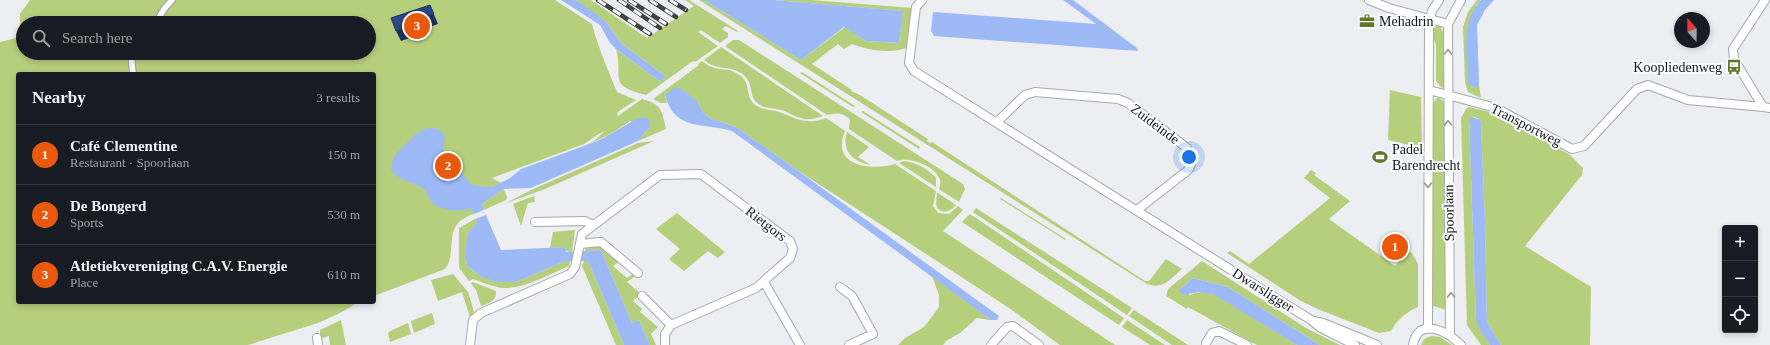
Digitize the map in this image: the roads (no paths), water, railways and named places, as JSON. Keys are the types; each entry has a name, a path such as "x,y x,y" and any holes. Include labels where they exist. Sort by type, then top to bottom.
{"street":[{"path":"160,16 172,0"},
{"path":"922,0 916,7 909,63 910,67 914,71 1137,210"},
{"path":"1369,0 1393,10 1429,16 1448,24"},
{"path":"1429,16 1434,5 1440,0"},
{"name":"Spoorlaan","path":"1450,334 1448,24 1461,0"},
{"path":"1765,0 1733,49 1734,59 1766,107"},
{"name":"Spoorlaan","path":"1428,329 1429,16"},
{"path":"132,60 133,72"},
{"name":"Transportweg","path":"1429,90 1496,108 1572,149 1584,146 1637,89 1648,85 1688,100 1766,107"},
{"name":"Zuideinde","path":"997,122 1025,95 1035,92 1118,99 1128,103 1187,148 1192,158 1190,168 1187,171 1137,210"},
{"name":"Rietgors","path":"470,345 473,320 481,313 570,274 575,267 582,234 593,225 660,176 702,174 790,241 793,249 790,258 756,288 671,325"},
{"name":"Dwarsligger","path":"1137,210 1311,320 1321,328 1355,345"},
{"path":"534,222 585,221 593,225"},
{"path":"579,246 601,242 638,273"},
{"path":"764,282 800,345"},
{"path":"840,287 852,296 873,334 849,345"},
{"path":"642,296 671,325 665,333 665,345"},
{"name":"Dwarsligger","path":"1311,320 1377,345"},
{"path":"991,345 1007,328 1013,326 1039,345"},
{"path":"1412,345 1415,335 1428,329 1439,330 1450,334 1461,345"},
{"path":"1206,343 1212,333 1219,331 1247,345"}],"water":[{"path":"561,0 576,0 592,11 607,23 621,43 665,76 665,78 659,81 616,49 610,43 600,25"},
{"path":"704,0 774,0 903,11 899,43 866,41 844,27 801,60"},
{"path":"1063,0 1073,0 1137,48 1138,51 934,36 931,31 933,12 1096,24"},
{"path":"1481,0 1494,0 1485,10 1477,25 1479,85 1476,88 1468,82 1466,39 1470,18 1474,9"},
{"path":"674,88 680,88 698,102 702,111 710,118 736,127 797,170 999,316 997,320 991,320 732,131 691,124 676,115 670,107 665,95"},
{"path":"1471,117 1479,119 1481,122 1487,322 1501,345 1490,345 1479,328 1476,320 1469,120"},
{"path":"638,118 647,118 650,121 649,128 638,141 531,188 504,189 482,204 484,210 474,214 471,209 456,210 440,208 432,202 424,189 404,180 391,171 395,155 415,135 425,129 435,128 445,136 443,150 468,181 473,185 492,187 510,178 521,169 600,140"},
{"path":"486,215 501,250 566,247 565,251 567,252 601,250 632,323 639,320 650,345 624,345 588,261 565,261 515,282 498,282 482,277 467,266 465,252 468,233 477,223 475,219"},
{"path":"1193,278 1228,287 1320,345 1297,345 1213,294 1198,292 1183,295 1180,292 1180,289"}],"railway":[{"path":"598,0 650,34"},
{"path":"619,0 660,28"},
{"path":"629,0 666,24"},
{"path":"650,0 676,17"},
{"path":"670,0 686,10"}],"place":[{"name":"Mehadrin","path":"1367,21"},
{"name":"Atletiekvereniging C.A.V. Energie","path":"417,26"},
{"name":"Koopliedenweg","path":"1734,67"},
{"name":"Padel Barendrecht","path":"1380,157"},
{"name":"De Bongerd","path":"448,166"},
{"name":"Café Clementine","path":"1395,247"}]}
